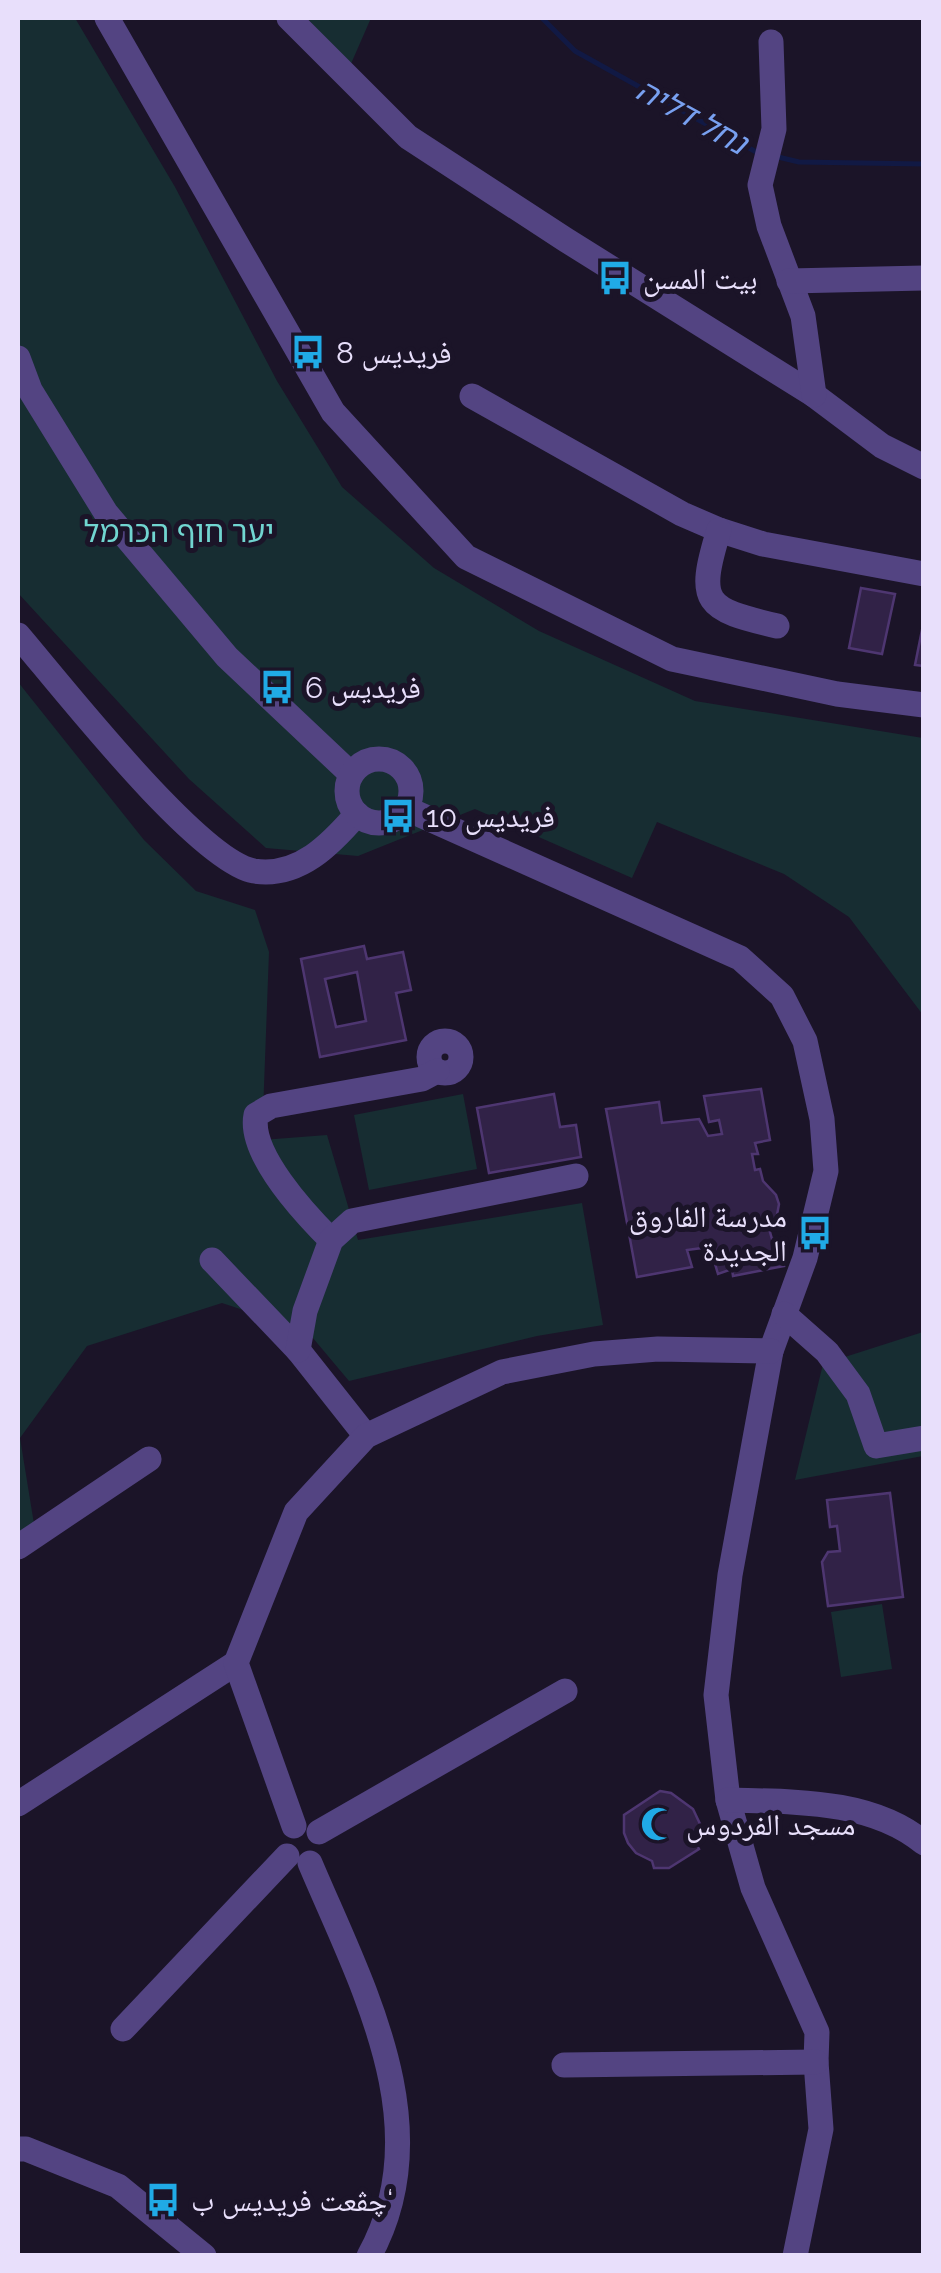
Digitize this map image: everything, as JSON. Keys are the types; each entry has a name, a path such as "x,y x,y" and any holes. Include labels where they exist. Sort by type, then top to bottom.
{"street":[{"path":"107,18 333,412 466,557 672,659 837,694 924,705"},
{"path":"289,18 408,137 814,395 882,446 924,468"},
{"path":"771,42 774,129 760,185 768,226 802,316 814,395"},
{"path":"789,281 924,278"},
{"path":"18,358 30,390 106,513 227,656 351,774"},
{"path":"472,396 682,514 719,530 763,544 924,574"},
{"path":"719,530 706,574 712,599 724,612 778,626"},
{"path":"18,635 179,819 234,863 254,870 297,865 332,842 357,814"},
{"path":"366,760 396,764 404,770 411,789 405,808 388,822 366,820 357,814 347,795 351,774 366,760"},
{"path":"405,808 740,958 782,996 805,1040 822,1119 826,1172 805,1258 772,1352 730,1576 716,1695 728,1800 753,1888 817,2032 821,2129 795,2256"},
{"path":"331,1240 270,1166 256,1133 256,1115 270,1106 422,1078 437,1070"},
{"path":"298,1350 305,1312 331,1240 352,1221 576,1176"},
{"path":"212,1260 298,1350 366,1436"},
{"path":"784,1314 827,1352 858,1394 876,1446 924,1438"},
{"path":"18,1804 236,1663 296,1512 366,1436 502,1372 594,1354 642,1350 772,1352"},
{"path":"18,1547 149,1458"},
{"path":"123,2029 299,1859 322,1850 307,1829 236,1663"},
{"path":"369,2256 386,2226 393,2194 399,2150 394,2085 378,2033 299,1859 284,1840 564,1690"},
{"path":"728,1800 832,1804 909,1831 924,1843"},
{"path":"564,2065 816,2062"},
{"path":"18,2149 118,2186 204,2256"}],"green space":[{"name":"יער חוף הכרמל","path":"18,18 75,18 175,187 277,381 342,487 434,568 539,631 695,701 923,738 923,1015 849,917 784,874 657,822 632,878 475,809 358,856 266,848 189,779 18,593"},
{"path":"307,18 371,18 350,66"},
{"path":"18,682 144,840 196,891 255,910 269,952 262,1140 327,1135 358,1240 582,1203 603,1325 537,1336 349,1381 307,1331 222,1303 87,1346 20,1438 35,1530 18,1538"},
{"path":"463,1094 477,1169 369,1190 354,1115"},
{"path":"923,1332 923,1456 795,1480 823,1364"},
{"path":"882,1604 892,1669 841,1677 831,1612"}],"building":[{"path":"861,588 895,594 882,654 849,648"},
{"path":"924,620 924,666 915,665"},
{"path":"364,946 367,959 403,952 411,990 396,993 406,1040 320,1057 301,959","holes":["357,972 366,1021 336,1027 325,979"]},
{"path":"761,1089 770,1140 755,1143 758,1154 752,1154 755,1170 760,1169 763,1181 779,1204 777,1215 768,1225 772,1239 778,1239 784,1266 733,1276 732,1269 718,1274 710,1247 687,1250 692,1267 637,1277 606,1109 659,1102 662,1123 699,1119 708,1136 722,1134 719,1120 709,1122 704,1096"},
{"path":"554,1094 560,1127 576,1125 581,1157 489,1173 477,1108"},
{"path":"890,1493 903,1597 828,1606 822,1562 828,1552 840,1551 837,1526 830,1527 827,1500"},
{"path":"660,1791 671,1793 693,1809 700,1824 692,1836 699,1849 669,1868 654,1868 652,1861 636,1853 624,1833 624,1815"}],"waterway":[{"name":"נחל דליה","path":"542,18 575,51 758,153"},
{"name":"נחל דליה","path":"774,156 799,162 924,164"}],"place":[{"name":"بيت المسن","path":"615,278"},
{"name":"فريديس 8","path":"308,352"},
{"name":"فريديس 6","path":"277,687"},
{"name":"فريديس 10","path":"398,816"},
{"name":"مدرسة الفاروق الجديدة","path":"815,1233"},
{"name":"مسجد الفردوس","path":"658,1824"},
{"name":"چڤعت فريديس ب‘","path":"163,2200"}]}
